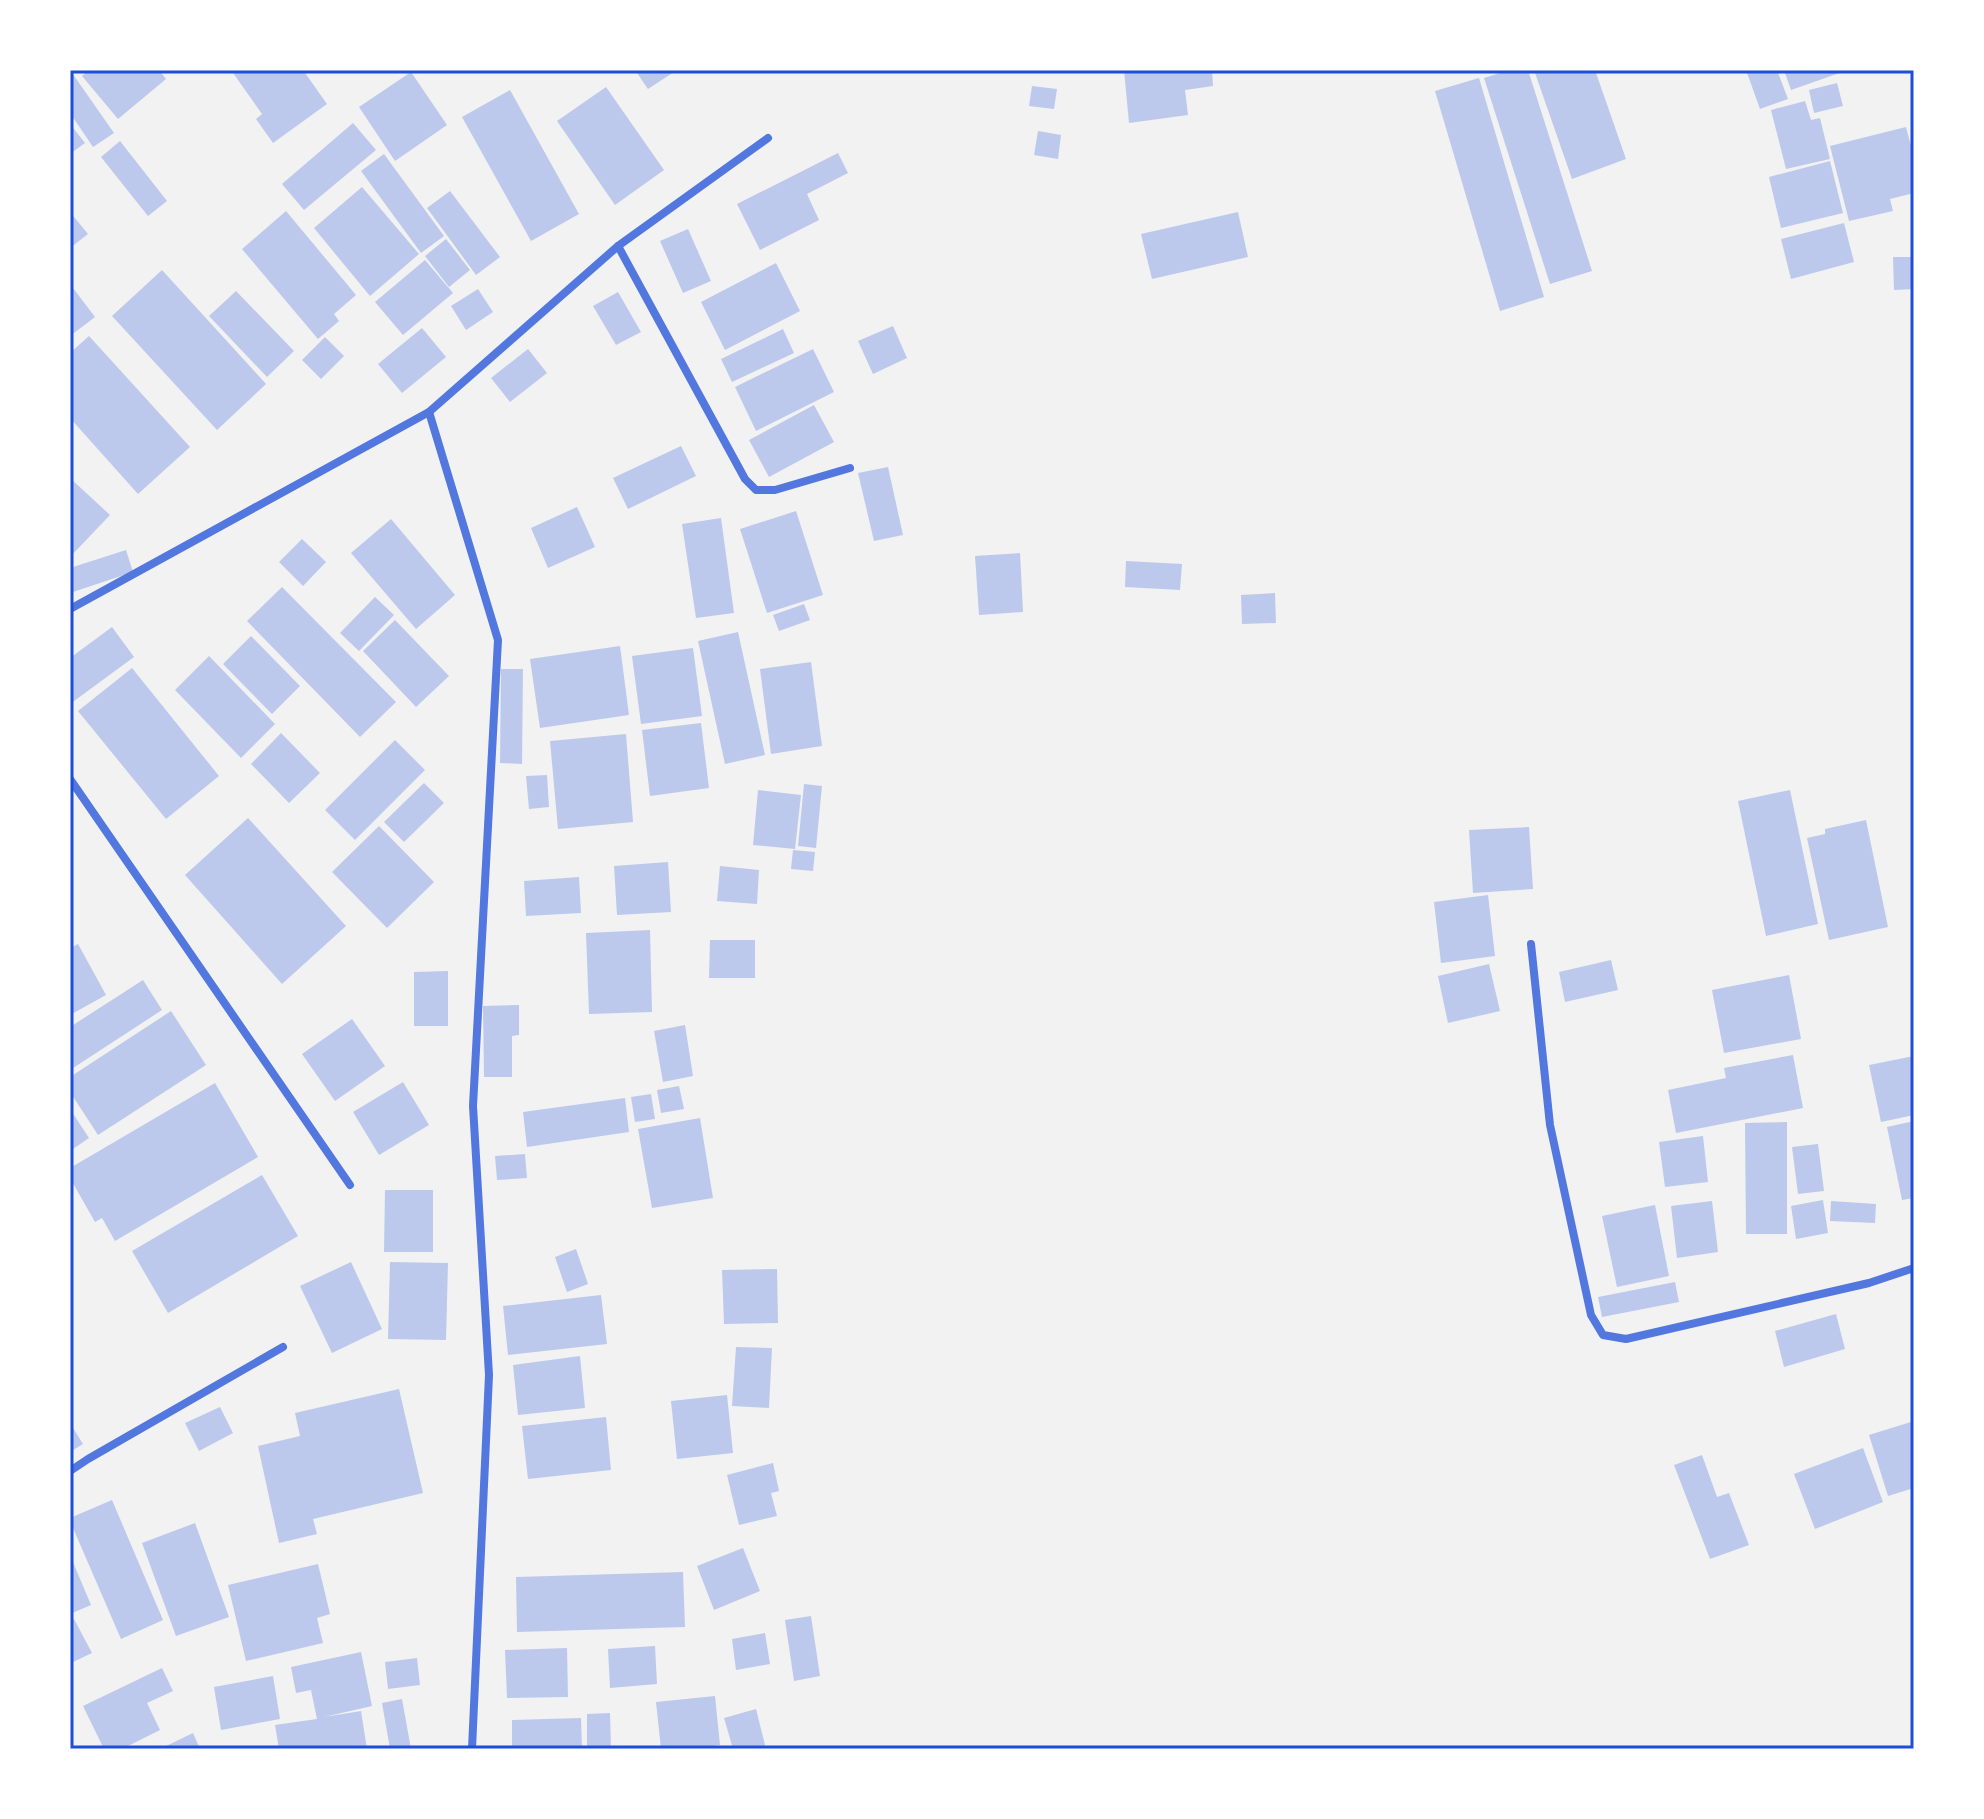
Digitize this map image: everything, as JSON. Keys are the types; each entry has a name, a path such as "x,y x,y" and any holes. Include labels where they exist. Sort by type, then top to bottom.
{"street":[{"path":"70,609 429,412 618,246 768,138"},
{"path":"618,246 745,479 756,490 775,490 850,468"},
{"path":"429,412 498,640 473,1106 489,1375 472,1749"},
{"path":"70,779 350,1185"},
{"path":"1531,944 1550,1125 1591,1315 1603,1335 1626,1339 1869,1283 1914,1268"},
{"path":"70,1471 283,1347"}],"building":[{"path":"70,70 114,133 93,147 70,113"},
{"path":"89,70 159,70 166,79 118,119 82,76"},
{"path":"231,70 303,70 327,104 273,143 256,119 262,114"},
{"path":"635,70 677,70 648,89"},
{"path":"1124,70 1212,70 1213,86 1185,90 1188,115 1129,123"},
{"path":"1510,70 1528,70 1592,271 1550,284 1484,78"},
{"path":"1534,70 1595,70 1626,159 1572,179"},
{"path":"1746,70 1777,70 1788,99 1760,109"},
{"path":"1784,70 1848,70 1791,90"},
{"path":"411,72 447,125 395,161 359,107"},
{"path":"1479,78 1544,297 1500,311 1435,91"},
{"path":"1837,83 1843,106 1814,113 1809,90"},
{"path":"1032,86 1057,89 1054,109 1029,106"},
{"path":"606,87 664,170 615,205 557,121"},
{"path":"510,90 579,214 531,241 462,117"},
{"path":"1805,101 1811,120 1820,118 1830,159 1786,169 1771,110"},
{"path":"353,123 376,150 304,210 282,184"},
{"path":"70,124 85,143 70,154"},
{"path":"1906,127 1911,146 1914,145 1914,193 1890,199 1893,211 1849,221 1830,146"},
{"path":"1038,131 1061,135 1058,159 1034,155"},
{"path":"120,141 167,201 148,216 101,157"},
{"path":"838,153 848,173 807,194 819,220 760,250 737,204"},
{"path":"384,154 444,236 421,253 361,171"},
{"path":"1830,161 1843,213 1781,228 1769,177"},
{"path":"362,187 419,254 370,296 314,228"},
{"path":"450,191 500,257 476,275 427,208"},
{"path":"286,211 356,295 334,314 339,321 318,339 242,249"},
{"path":"70,212 88,234 70,248"},
{"path":"1238,212 1248,257 1152,279 1141,234"},
{"path":"1844,223 1854,262 1791,279 1781,239"},
{"path":"688,229 711,281 683,293 660,241"},
{"path":"446,239 470,270 449,287 425,256"},
{"path":"1893,257 1914,257 1914,289 1894,290"},
{"path":"425,260 453,293 403,335 375,302"},
{"path":"776,263 800,311 725,350 701,302"},
{"path":"162,270 266,384 217,430 112,316"},
{"path":"70,284 95,317 70,336"},
{"path":"478,289 493,312 466,330 451,306"},
{"path":"236,291 294,351 267,377 209,316"},
{"path":"618,292 641,332 616,345 593,306"},
{"path":"893,326 907,358 873,374 858,341"},
{"path":"422,328 446,357 402,393 378,364"},
{"path":"783,329 794,353 732,382 721,359"},
{"path":"89,336 190,447 138,494 70,418 70,353"},
{"path":"325,337 344,356 321,379 302,360"},
{"path":"528,349 547,373 510,402 491,378"},
{"path":"813,349 834,392 756,431 735,387"},
{"path":"814,405 834,442 769,477 749,440"},
{"path":"681,446 696,476 628,509 613,478"},
{"path":"888,467 903,535 874,541 858,473"},
{"path":"70,478 110,515 70,557"},
{"path":"577,507 595,547 548,568 531,528"},
{"path":"796,511 823,595 767,613 740,529"},
{"path":"721,518 734,613 696,618 682,524"},
{"path":"391,519 455,595 416,629 351,553"},
{"path":"302,539 326,562 303,586 279,562"},
{"path":"126,550 133,572 70,593 70,568"},
{"path":"1020,553 1023,612 979,615 975,556"},
{"path":"1126,561 1182,564 1180,590 1125,587"},
{"path":"282,587 396,702 360,737 247,621"},
{"path":"1275,593 1276,623 1242,624 1241,595"},
{"path":"375,597 394,615 359,651 340,633"},
{"path":"804,604 810,620 779,631 773,615"},
{"path":"395,620 449,676 416,707 363,651"},
{"path":"112,627 134,657 70,704 70,658"},
{"path":"738,632 765,755 725,764 698,641"},
{"path":"251,636 300,686 272,714 223,664"},
{"path":"620,646 629,715 540,728 530,659"},
{"path":"693,648 702,716 641,724 632,656"},
{"path":"209,656 275,724 241,758 175,690"},
{"path":"811,662 822,746 771,754 760,669"},
{"path":"132,668 219,776 166,819 78,711"},
{"path":"501,669 523,669 522,764 500,763"},
{"path":"701,723 709,788 650,796 642,730"},
{"path":"281,733 320,773 289,803 251,764"},
{"path":"626,734 633,822 558,829 550,741"},
{"path":"395,740 425,770 355,840 325,810"},
{"path":"547,775 549,807 529,809 526,776"},
{"path":"424,783 444,803 404,842 384,822"},
{"path":"804,784 822,786 816,848 798,846"},
{"path":"758,790 801,795 795,849 753,845"},
{"path":"1790,790 1818,924 1766,936 1738,801"},
{"path":"248,818 346,926 282,984 185,875"},
{"path":"1866,820 1888,927 1829,940 1807,838 1825,834 1825,829"},
{"path":"379,826 434,882 387,928 332,872"},
{"path":"1529,827 1533,889 1473,893 1469,830"},
{"path":"793,850 815,852 813,871 791,869"},
{"path":"668,862 671,912 617,915 614,866"},
{"path":"720,866 759,870 757,904 717,901"},
{"path":"579,877 581,913 526,916 524,881"},
{"path":"1488,895 1495,956 1441,963 1434,902"},
{"path":"650,930 652,1012 589,1014 586,933"},
{"path":"710,940 755,940 755,978 709,978"},
{"path":"78,944 106,995 70,1015 70,948"},
{"path":"1611,960 1618,990 1565,1002 1559,972"},
{"path":"1489,964 1500,1011 1448,1023 1438,976"},
{"path":"448,971 448,1026 414,1026 414,972"},
{"path":"1789,975 1801,1039 1724,1053 1712,990"},
{"path":"143,980 162,1010 70,1070 70,1027"},
{"path":"519,1005 519,1035 512,1036 512,1077 484,1077 483,1006"},
{"path":"171,1011 206,1065 98,1135 70,1092 70,1077"},
{"path":"352,1019 385,1066 335,1101 302,1054"},
{"path":"685,1025 693,1076 663,1082 654,1031"},
{"path":"1793,1055 1803,1108 1676,1133 1668,1090 1726,1078 1724,1068"},
{"path":"1914,1056 1914,1115 1881,1122 1869,1065"},
{"path":"403,1082 429,1125 379,1155 353,1112"},
{"path":"215,1083 258,1157 115,1241 102,1218 95,1222 70,1178 70,1168"},
{"path":"679,1086 684,1109 661,1113 657,1090"},
{"path":"651,1094 655,1119 635,1122 631,1097"},
{"path":"625,1098 629,1132 527,1147 523,1112"},
{"path":"70,1113 89,1138 70,1151"},
{"path":"700,1118 713,1198 652,1208 638,1129"},
{"path":"1914,1121 1914,1198 1902,1200 1887,1127"},
{"path":"1787,1122 1787,1234 1746,1234 1745,1123"},
{"path":"1703,1136 1708,1182 1665,1187 1659,1142"},
{"path":"1818,1144 1824,1191 1798,1194 1792,1147"},
{"path":"525,1154 527,1178 497,1180 495,1156"},
{"path":"262,1175 298,1236 168,1313 132,1251"},
{"path":"385,1190 433,1190 433,1252 384,1252"},
{"path":"1823,1200 1828,1233 1796,1239 1791,1206"},
{"path":"1712,1201 1718,1252 1677,1258 1671,1206"},
{"path":"1831,1201 1876,1204 1875,1223 1830,1221"},
{"path":"1655,1205 1669,1276 1617,1287 1602,1216"},
{"path":"576,1249 588,1284 567,1292 555,1257"},
{"path":"351,1262 382,1329 332,1353 300,1286"},
{"path":"390,1262 448,1263 446,1340 388,1339"},
{"path":"777,1269 778,1323 724,1324 722,1270"},
{"path":"1675,1282 1679,1302 1602,1317 1598,1297"},
{"path":"601,1295 607,1344 508,1355 503,1306"},
{"path":"1836,1314 1845,1349 1784,1367 1775,1331"},
{"path":"736,1347 772,1348 769,1408 732,1406"},
{"path":"580,1356 585,1408 518,1415 513,1365"},
{"path":"399,1389 423,1493 313,1519 317,1534 279,1543 258,1446 300,1436 295,1413"},
{"path":"727,1395 733,1453 677,1459 671,1401"},
{"path":"220,1407 233,1433 199,1451 185,1423"},
{"path":"606,1417 611,1470 528,1479 522,1426"},
{"path":"1914,1421 1914,1488 1888,1496 1869,1435"},
{"path":"70,1423 83,1444 70,1452"},
{"path":"1863,1448 1883,1502 1815,1529 1794,1474"},
{"path":"1702,1455 1717,1497 1729,1493 1749,1545 1710,1559 1674,1465"},
{"path":"773,1463 779,1491 771,1493 777,1516 739,1525 727,1475"},
{"path":"112,1500 163,1620 121,1639 70,1521 70,1518"},
{"path":"195,1523 229,1617 176,1636 142,1543"},
{"path":"743,1548 760,1591 714,1610 697,1566"},
{"path":"70,1555 91,1605 70,1614"},
{"path":"318,1564 330,1614 317,1618 323,1643 246,1661 228,1585"},
{"path":"683,1572 685,1627 517,1632 516,1577"},
{"path":"811,1616 820,1676 794,1681 785,1620"},
{"path":"74,1619 92,1653 71,1663 70,1622"},
{"path":"765,1633 770,1664 736,1670 732,1639"},
{"path":"655,1646 657,1684 610,1688 608,1649"},
{"path":"567,1648 568,1697 507,1698 505,1650"},
{"path":"361,1652 372,1706 324,1717 361,1711 367,1749 279,1749 275,1725 317,1719 311,1690 296,1693 291,1667"},
{"path":"417,1658 420,1685 388,1689 385,1662"},
{"path":"162,1668 173,1691 147,1703 160,1730 122,1749 104,1749 83,1706"},
{"path":"273,1676 280,1719 221,1730 214,1687"},
{"path":"715,1696 720,1745 661,1749 656,1702"},
{"path":"402,1699 411,1749 390,1749 382,1703"},
{"path":"756,1709 766,1749 733,1749 724,1718"},
{"path":"610,1713 611,1749 587,1749 587,1714"},
{"path":"581,1718 582,1749 512,1749 512,1720"},
{"path":"193,1733 200,1749 160,1749"}]}
